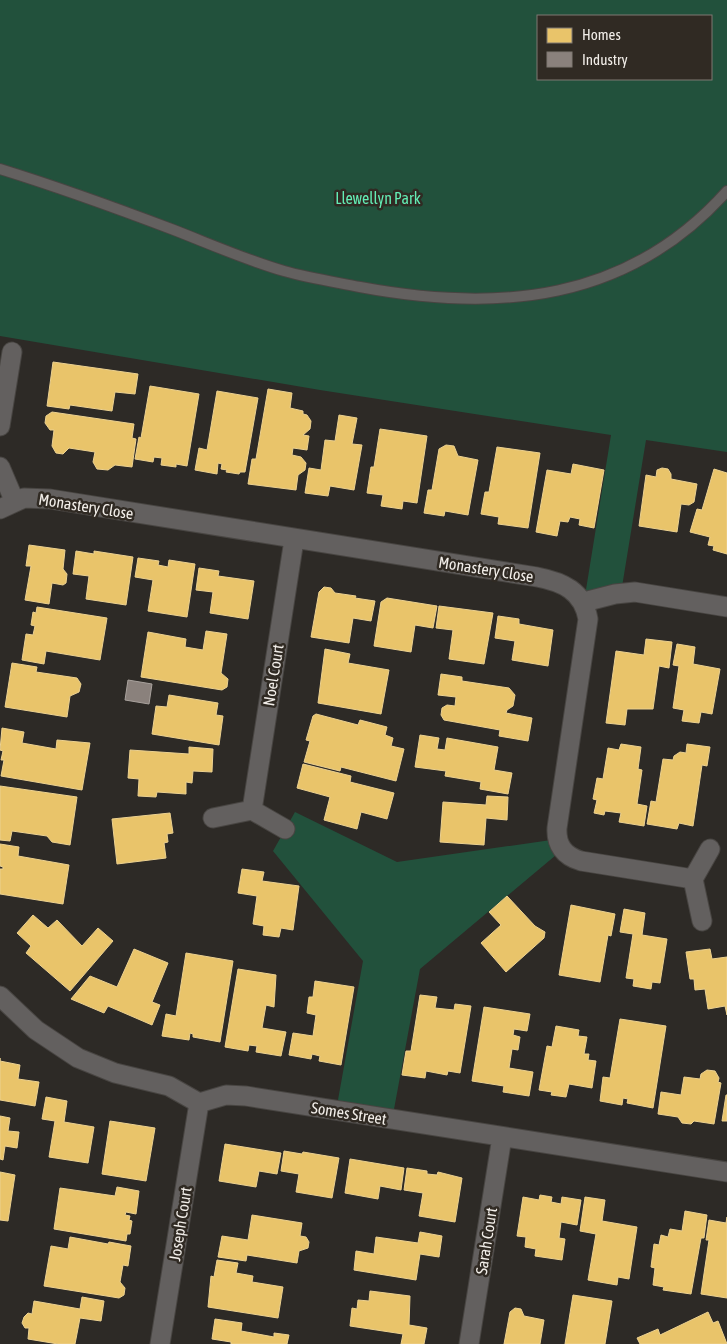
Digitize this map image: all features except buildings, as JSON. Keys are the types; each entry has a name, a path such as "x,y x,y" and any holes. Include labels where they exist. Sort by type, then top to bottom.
{"street":[{"path":"0,426 12,352"},
{"path":"0,467 7,504"},
{"name":"Monastery Close","path":"7,504 35,497 50,499 294,540 548,579 565,585 584,602"},
{"name":"Noel Court","path":"252,810 294,540"},
{"path":"693,879 581,861 568,856 559,843 557,828 588,627 584,602 615,594 635,592 727,607"},
{"path":"213,818 252,810 285,829"},
{"path":"702,921 693,879 710,849"},
{"path":"0,996 36,1030 78,1058 116,1073 169,1086 199,1103"},
{"name":"Somes Street","path":"199,1103 226,1095 246,1096 727,1172"},
{"name":"Joseph Court","path":"160,1344 199,1103"},
{"name":"Sarah Court","path":"469,1344 502,1137"}],"lane":[{"path":"0,169 150,221 282,270 411,296 445,300 529,296 594,282 653,254 675,239 727,191"}],"green space":[{"name":"Llewellyn Park","path":"0,0 727,0 727,452 646,440 621,593 584,602 611,435 320,390 0,336"},
{"path":"295,812 397,862 558,839 562,850 420,969 392,1120 336,1111 363,961 273,851"}]}
